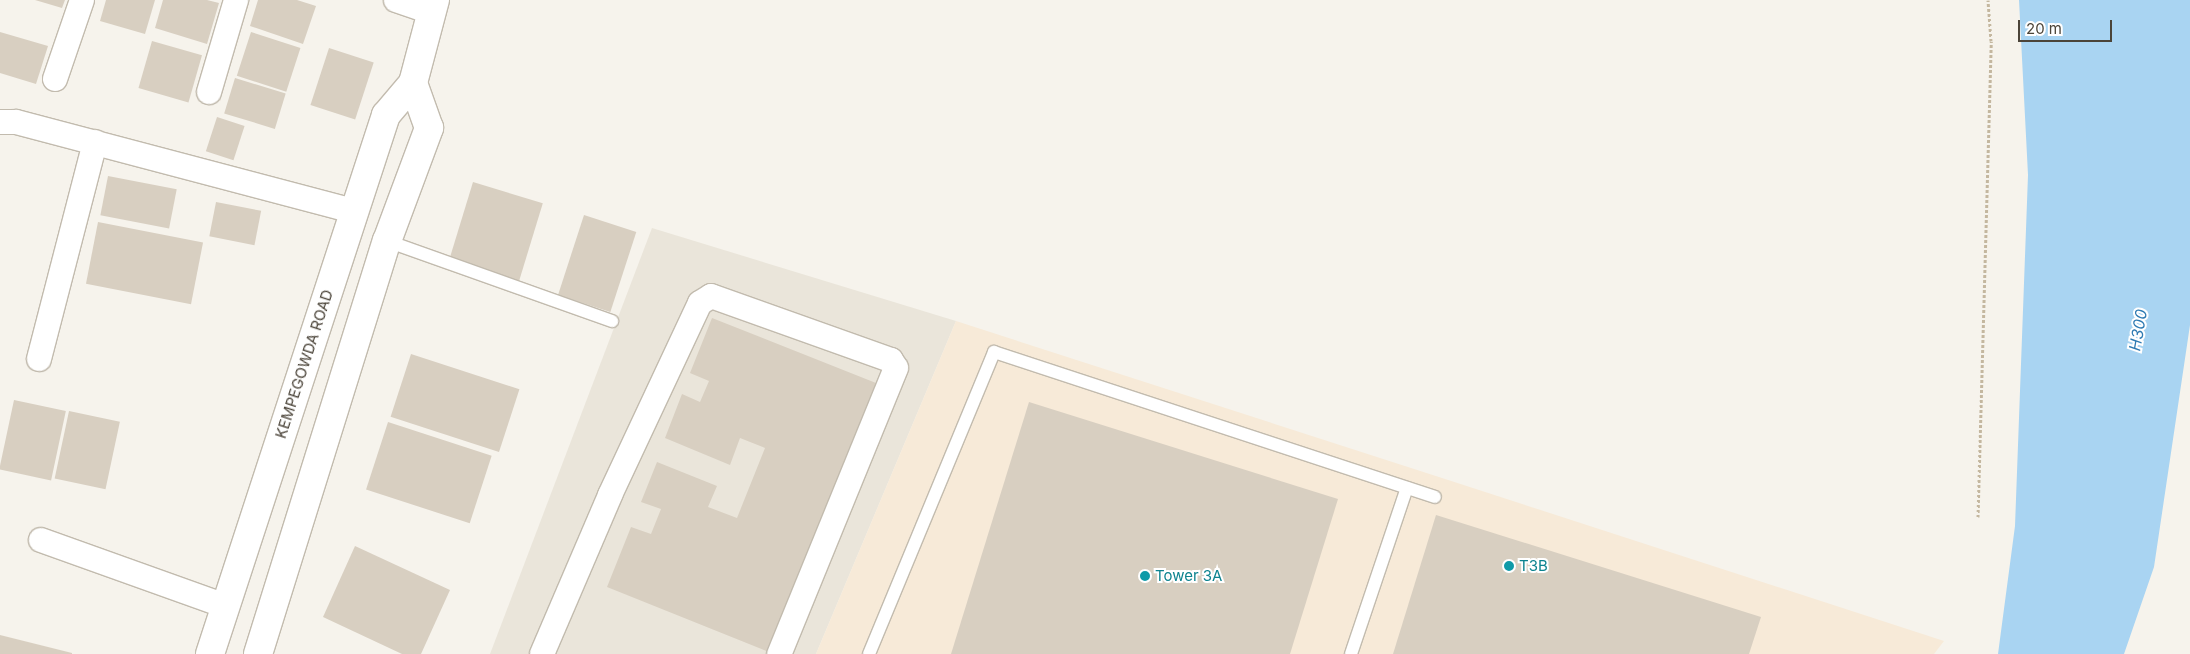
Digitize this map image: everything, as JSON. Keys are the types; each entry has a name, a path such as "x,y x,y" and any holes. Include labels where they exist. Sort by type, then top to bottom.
{"street":[{"path":"55,79 82,0"},
{"path":"209,92 236,0"},
{"path":"396,0 433,6"},
{"name":"KEMPEGOWDA ROAD","path":"210,654 386,115 413,83 433,6"},
{"path":"258,654 387,241 429,128 413,83"},
{"path":"0,122 16,122 354,211"},
{"path":"39,359 94,142"},
{"path":"542,654 610,495 700,303 711,296 891,360 896,368 779,654"},
{"path":"41,540 225,606"}],"lane":[{"path":"387,241 612,321"},
{"path":"869,654 994,352 1435,498"},
{"path":"1351,654 1407,488"}],"path":[{"path":"1978,517 1991,41 1988,0"}],"shaded area":[{"path":"652,228 956,321 816,654 490,654"},
{"path":"956,321 1944,641 1934,654 816,654"}],"water":[{"name":"H300","path":"2019,0 2190,0 2190,325 2154,567 2124,654 1998,654 2015,526 2028,175"}],"building":[{"path":"35,0 65,0 62,8"},
{"path":"106,0 155,0 145,34 100,21"},
{"path":"163,0 207,0 219,3 207,44 155,28"},
{"path":"258,0 297,0 316,6 303,44 250,26"},
{"path":"0,32 48,46 36,84 0,73"},
{"path":"251,32 300,48 286,92 237,76"},
{"path":"152,41 202,55 188,102 138,88"},
{"path":"329,48 374,63 355,120 310,105"},
{"path":"235,78 286,93 275,129 224,113"},
{"path":"217,117 245,126 233,160 206,151"},
{"path":"108,176 177,189 169,229 100,215"},
{"path":"473,182 543,203 519,283 449,261"},
{"path":"216,202 261,211 254,245 209,236"},
{"path":"584,215 636,232 610,312 558,295"},
{"path":"98,222 203,242 191,304 86,284"},
{"path":"712,318 876,383 769,652 607,587 631,527 651,534 661,509 641,502 657,462 717,486 708,507 737,518 765,448 740,438 730,465 665,438 682,394 700,402 709,381 690,373"},
{"path":"411,354 519,389 499,452 391,417"},
{"path":"14,400 66,411 51,480 0,470"},
{"name":"Tower 3A","path":"1029,402 1338,499 1290,654 951,654"},
{"path":"69,411 120,422 106,489 55,478"},
{"path":"388,422 492,456 470,523 366,490"},
{"name":"T3B","path":"1436,515 1761,617 1749,654 1393,654"},
{"path":"355,546 450,590 421,654 402,654 323,617"},
{"path":"0,635 72,653 72,654 0,654"}],"place":[{"name":"T3B","path":"1509,566"},
{"name":"Tower 3A","path":"1145,576"}]}
